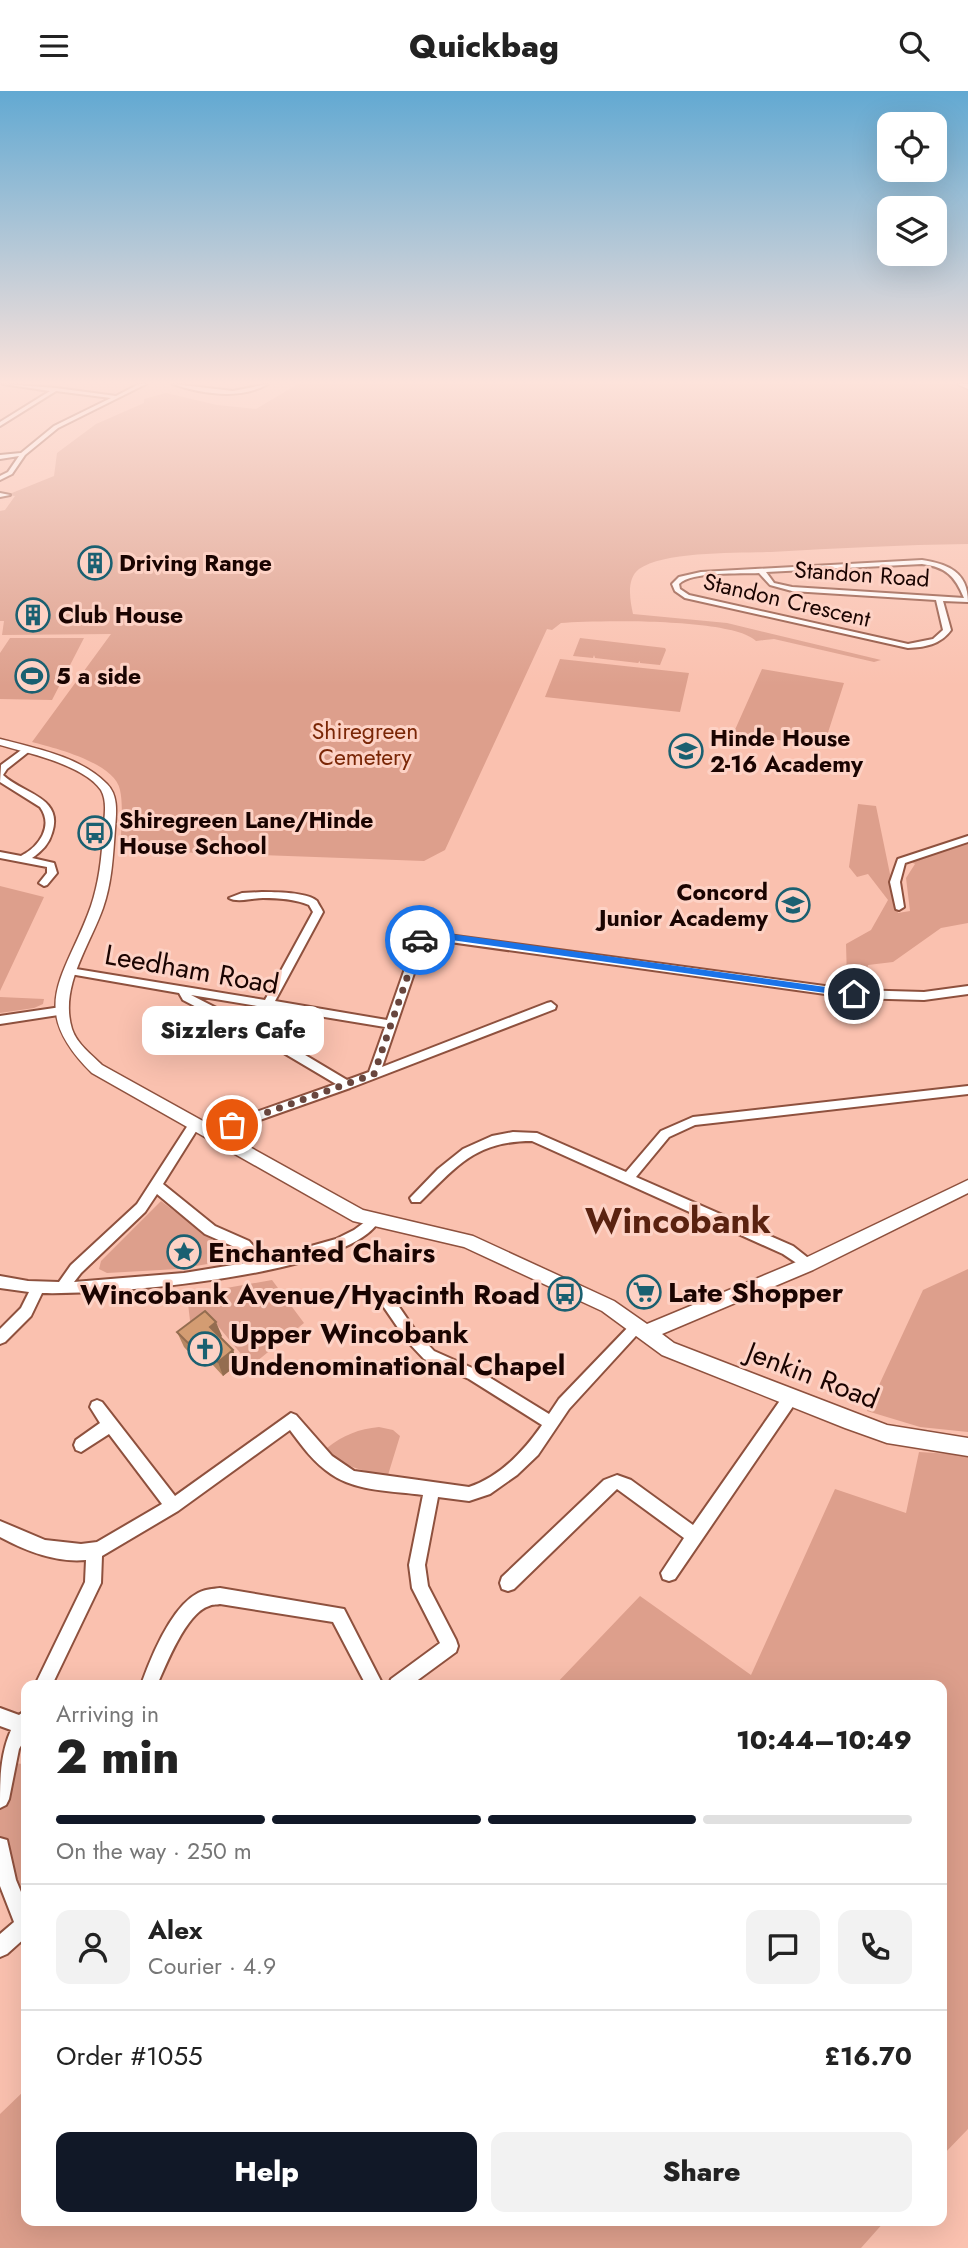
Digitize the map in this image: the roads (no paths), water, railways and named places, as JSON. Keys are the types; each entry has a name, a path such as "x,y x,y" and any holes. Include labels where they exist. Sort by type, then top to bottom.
{"street":[{"path":"761,571 929,563 957,574 968,599"},
{"name":"Standon Crescent","path":"761,571 693,575 681,578 675,587 687,597 908,646 927,644 945,634 947,630 939,598"},
{"name":"Standon Road","path":"761,571 772,584 792,589 968,599"},
{"path":"0,742 75,769 103,787 109,800 108,859 102,892 61,997 61,1011 0,1020"},
{"path":"23,859 30,856 46,840 50,823 48,814 32,795 5,783 0,776 4,767 27,750"},
{"path":"898,908 895,882 901,862 968,839"},
{"path":"0,855 51,865 52,873 44,883"},
{"path":"234,898 254,895 302,899 313,903 318,912 268,1004"},
{"path":"374,1074 420,940 431,934 854,994 924,996 968,990"},
{"name":"Leedham Road","path":"70,971 390,1024"},
{"path":"183,990 187,997 281,1046 346,1085"},
{"path":"209,1133 346,1085 551,1006"},
{"name":"Jenkin Road","path":"61,1011 66,1033 81,1057 97,1069 359,1216 467,1241 608,1306 668,1349 887,1434 968,1447"},
{"path":"629,1177 665,1134 693,1121 968,1090"},
{"path":"63,1287 76,1269 142,1208 157,1187 177,1147 194,1125"},
{"path":"416,1198 464,1154 486,1140 502,1136 533,1136 788,1250 807,1265"},
{"path":"0,1529 27,1543 65,1552 94,1551 134,1531 173,1506 291,1420 318,1454 342,1474 469,1494 485,1489 512,1470 533,1450 550,1422 602,1363 642,1330 807,1265 968,1186"},
{"path":"157,1187 210,1230 244,1244 263,1266"},
{"path":"0,1283 63,1287 181,1281 263,1266 317,1251 355,1236 366,1230 373,1221"},
{"path":"0,1338 26,1312 38,1287"},
{"path":"386,1299 412,1337 429,1355 474,1375 550,1422"},
{"path":"669,1573 791,1397"},
{"path":"97,1407 173,1506"},
{"path":"81,1445 110,1424"},
{"path":"508,1583 609,1485 617,1482 626,1485 694,1536"},
{"path":"404,1680 450,1646 420,1588 417,1565 432,1489"},
{"path":"45,1680 93,1583 94,1551"},
{"path":"151,1680 165,1646 192,1610 203,1599 220,1596 338,1615 372,1680"},
{"path":"0,1717 21,1721"},
{"path":"0,1799 11,1747 21,1729"},
{"path":"0,1847 7,1880 21,1914"},
{"path":"0,1947 21,1928"}],"place":[{"name":"Driving Range","path":"95,563"},
{"name":"Club House","path":"33,615"},
{"name":"5 a side","path":"32,676"},
{"name":"Hinde House 2-16 Academy","path":"686,751"},
{"name":"Shiregreen Lane/Hinde House School","path":"95,833"},
{"name":"Concord Junior Academy","path":"793,905"},
{"name":"Sizzlers Cafe","path":"232,1125"},
{"name":"Enchanted Chairs","path":"184,1252"},
{"name":"Late Shopper","path":"644,1292"},
{"name":"Wincobank Avenue/Hyacinth Road","path":"565,1294"},
{"name":"Upper Wincobank Undenominational Chapel","path":"205,1349"}],"district":[{"name":"Wincobank","path":"678,1221"}],"park label":[{"name":"Shiregreen Cemetery","path":"365,744"}]}
